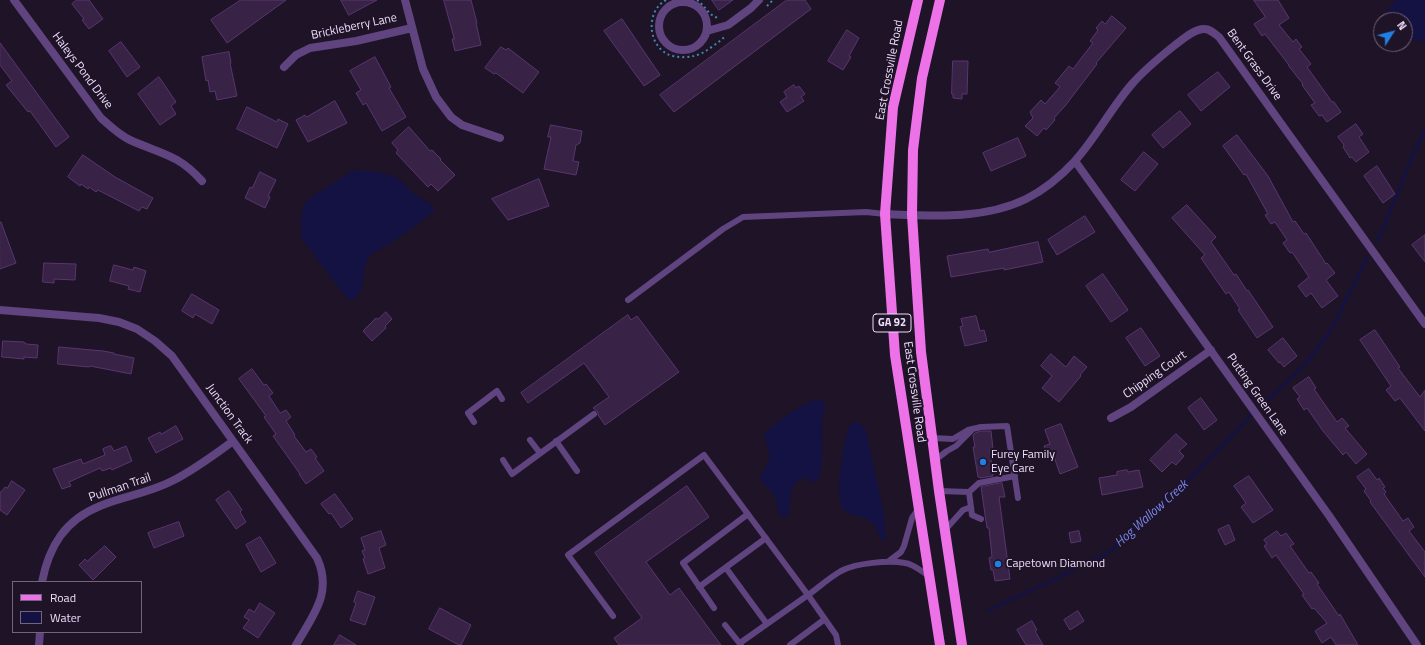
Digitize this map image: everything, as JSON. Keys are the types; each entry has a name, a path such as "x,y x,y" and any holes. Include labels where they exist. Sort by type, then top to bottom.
{"main road":[{"name":"East Crossville Road","path":"918,0 893,107 885,214 895,354 940,645"},
{"name":"East Crossville Road","path":"940,0 922,78 913,150 912,215 922,352 939,491 962,645"}],"street":[{"name":"Haleys Pond Drive","path":"14,0 100,118 129,140 180,161 192,170 202,181"},
{"path":"405,0 423,69 436,97 452,117 462,126 500,138"},
{"path":"707,31 728,25 751,8 759,0"},
{"path":"676,2 689,2 695,4 704,13 708,25 707,31 705,37 696,47 678,50 672,48 663,39 659,26 660,20 662,14 671,5 676,2"},
{"name":"Brickleberry Lane","path":"284,67 296,56 310,48 356,41 412,28"},
{"name":"Bent Grass Drive","path":"885,214 972,214 1005,207 1025,199 1044,188 1061,175 1075,161 1132,84 1154,62 1181,40 1198,30 1205,29 1212,31 1219,37 1425,324"},
{"name":"Putting Green Lane","path":"1075,161 1330,517 1417,645"},
{"name":"Junction Track","path":"0,310 99,318 119,322 137,329 155,340 172,356 317,558 322,568 324,588 322,598 296,645"},
{"name":"Chipping Court","path":"1111,418 1132,407 1211,350"},
{"name":"Pullman Trail","path":"42,581 46,562 52,548 71,524 83,514 100,506 144,493 172,482 199,466 233,441"},
{"path":"39,645 40,633"}],"lane":[{"path":"628,300 723,229 743,217 866,212 885,214"},
{"path":"474,422 468,413 496,392 502,399"},
{"path":"503,460 512,474 594,414"},
{"path":"932,438 953,439 968,430 981,427 1008,426 1018,498"},
{"path":"935,460 956,446 972,430"},
{"path":"530,440 540,453"},
{"path":"556,442 577,471"},
{"path":"613,616 568,555 704,455 825,619 836,635 838,645"},
{"path":"939,491 969,492 979,483 1015,476"},
{"path":"969,492 972,515 981,519"},
{"path":"945,530 963,510 971,507"},
{"path":"889,561 901,552 912,518 919,508"},
{"path":"714,608 683,563 748,514"},
{"path":"700,587 766,538"},
{"path":"725,624 740,644 841,571 851,567 889,561 906,563 929,576"},
{"path":"726,568 767,624"},
{"path":"790,645 825,619"}],"path":[{"path":"697,0 702,3 713,17 720,18"}],"water":[{"path":"1396,0 1425,0 1425,42 1413,40 1413,12 1387,11"},
{"path":"354,170 378,172 395,177 402,181 413,193 432,205 434,207 434,211 370,256 365,268 359,295 348,300 301,237 301,217 304,204 316,194"},
{"path":"816,399 822,400 825,405 822,418 821,470 817,482 812,482 806,477 794,485 787,516 783,517 779,514 775,497 763,484 760,478 769,460 769,450 764,434 788,414"},
{"path":"852,422 861,425 866,431 884,514 886,537 883,541 873,523 867,519 848,513 842,507 840,501 839,492 842,458 846,437"}],"building":[{"path":"77,0 89,0 103,19 89,29 82,20 84,19 72,4"},
{"path":"241,0 286,0 227,43 211,20"},
{"path":"341,0 377,0 349,15"},
{"path":"444,0 471,0 481,45 455,51 452,39 454,39"},
{"path":"712,0 733,0 719,10"},
{"path":"787,0 805,0 811,9 674,112 660,95"},
{"path":"1254,0 1278,0 1289,18 1279,25 1293,42 1296,39 1302,47 1299,49 1311,64 1307,67 1341,112 1327,122 1322,115 1319,116 1311,105 1315,103 1289,65 1265,34 1262,36 1254,24 1265,17"},
{"path":"1112,16 1126,28 1096,63 1097,64 1065,106 1054,118 1055,120 1046,130 1044,128 1037,136 1025,126 1033,118 1030,112 1041,100 1045,104 1060,87 1055,83 1069,66 1073,69 1093,43 1090,41 1098,30 1096,28 1102,21 1105,24"},
{"path":"622,19 660,75 644,86 604,31"},
{"path":"847,30 859,38 849,56 851,57 843,70 828,61"},
{"path":"121,42 140,67 127,77 109,51"},
{"path":"0,43 69,137 56,147 30,111 28,112 6,85 12,81 0,65"},
{"path":"501,47 506,50 508,48 539,72 523,93 496,73 494,74 485,68"},
{"path":"229,52 237,96 217,100 215,91 210,92 208,80 206,81 202,57"},
{"path":"375,57 391,87 389,88 406,117 382,131 366,103 363,105 356,93 361,90 350,71"},
{"path":"953,61 968,61 967,94 962,94 962,99 953,98 952,94"},
{"path":"1218,72 1230,87 1201,111 1188,95"},
{"path":"159,77 176,102 171,106 176,114 160,125 138,94"},
{"path":"794,85 796,88 799,86 805,94 801,97 804,101 787,112 780,102 787,97 784,92"},
{"path":"335,101 347,123 308,142 296,120 305,115 306,117"},
{"path":"247,107 277,122 278,119 288,124 277,148 237,129"},
{"path":"1180,111 1191,124 1163,148 1152,135"},
{"path":"1356,124 1363,134 1359,137 1369,152 1356,162 1352,157 1350,158 1343,147 1344,145 1338,137"},
{"path":"551,125 582,131 580,143 576,145 573,161 579,162 576,175 544,169 551,137 548,137"},
{"path":"409,127 430,151 432,150 455,175 438,191 431,184 428,187 396,153 398,150 392,143"},
{"path":"1237,135 1268,176 1293,222 1295,221 1304,234 1306,233 1326,264 1327,263 1335,273 1326,280 1338,296 1322,308 1311,293 1306,297 1298,286 1309,277 1292,252 1290,253 1283,243 1287,240 1275,222 1271,224 1265,215 1268,214 1246,174 1244,175 1223,146"},
{"path":"1018,138 1026,156 991,171 983,153"},
{"path":"1144,152 1158,164 1135,191 1121,180"},
{"path":"83,155 115,177 153,198 147,209 142,207 139,211 98,190 96,192 81,184 80,186 68,177"},
{"path":"1377,166 1395,194 1383,203 1364,176"},
{"path":"260,172 276,180 268,196 270,197 265,208 245,198"},
{"path":"539,179 549,206 508,220 492,199"},
{"path":"1187,205 1216,237 1211,242 1234,275 1236,274 1247,291 1248,290 1273,327 1257,338 1238,310 1240,309 1229,292 1226,294 1201,258 1205,255 1172,218"},
{"path":"1085,216 1095,232 1057,255 1048,240"},
{"path":"0,222 16,263 0,269"},
{"path":"1425,235 1425,262 1412,245"},
{"path":"1038,242 1043,262 1004,270 1004,268 951,277 947,256 988,249 989,252"},
{"path":"44,263 76,264 75,280 54,279 54,283 43,282"},
{"path":"114,265 133,270 134,267 146,271 140,292 128,289 129,286 110,281"},
{"path":"1103,274 1128,310 1111,322 1086,286"},
{"path":"192,294 219,310 212,324 195,314 193,318 182,311"},
{"path":"386,312 392,319 385,326 386,328 372,341 363,331 376,318 378,319"},
{"path":"628,315 631,320 637,316 679,372 605,425 598,415 598,412 593,408 609,397 584,363 528,403 521,393"},
{"path":"976,316 980,331 984,330 987,341 965,346 960,327 963,326 961,319"},
{"path":"1141,328 1160,356 1145,366 1126,338"},
{"path":"1375,330 1400,367 1398,368 1420,397 1425,390 1425,431 1400,398 1395,401 1386,390 1391,386 1360,340"},
{"path":"1283,338 1297,356 1284,367 1268,350"},
{"path":"3,341 24,342 26,344 38,345 37,358 24,357 24,359 2,357"},
{"path":"59,347 103,351 134,358 131,374 90,366 58,364"},
{"path":"1051,354 1066,367 1074,356 1087,367 1059,402 1042,388 1052,376 1041,366"},
{"path":"252,369 264,385 266,384 273,393 269,396 280,413 286,410 291,417 286,421 295,435 294,436 306,452 311,449 324,471 306,484 273,436 276,434 264,417 266,416 239,379"},
{"path":"1309,377 1316,388 1314,389 1337,422 1342,418 1349,426 1345,428 1367,454 1356,464 1346,452 1343,455 1323,431 1307,408 1304,410 1297,399 1300,397 1293,388"},
{"path":"1201,398 1217,420 1204,430 1188,408"},
{"path":"1061,424 1078,467 1060,474 1053,454 1048,456 1044,446 1050,444 1045,430"},
{"path":"176,426 183,439 156,453 148,438 160,432 161,434"},
{"name":"Furey Family Eye Care","path":"982,431 991,431 993,449 990,450 993,476 980,478 978,477 973,447 975,447 973,435"},
{"path":"1176,434 1187,444 1179,451 1184,456 1176,465 1172,462 1162,472 1150,460"},
{"path":"111,446 114,451 126,446 132,461 112,470 111,468 102,471 100,468 69,482 71,486 62,489 53,469 81,459 83,464 105,455 103,449"},
{"path":"1369,469 1377,480 1379,478 1385,487 1383,488 1386,492 1384,494 1403,521 1408,518 1414,527 1409,531 1425,552 1425,577 1370,502 1371,501 1364,491 1366,489 1357,477"},
{"path":"1127,470 1128,472 1139,470 1143,487 1102,495 1099,478 1117,475 1117,472"},
{"path":"1249,476 1273,510 1253,523 1241,507 1246,503 1234,486"},
{"path":"12,481 25,490 7,515 0,510 0,493 5,487 7,488"},
{"path":"1002,483 1005,497 999,497 1010,579 995,581 989,558 992,557 989,528 987,528 981,487"},
{"path":"687,486 709,517 646,562 670,595 679,588 721,645 619,645 614,638 642,618 595,553"},
{"path":"229,491 242,510 240,512 246,522 236,529 216,500"},
{"path":"335,494 353,519 341,528 331,513 329,514 321,504"},
{"path":"179,522 184,536 154,548 148,533"},
{"path":"1229,525 1235,540 1225,545 1218,530"},
{"path":"381,531 386,545 379,548 385,568 368,574 363,559 365,558 362,551 365,550 361,538"},
{"path":"1079,531 1081,541 1071,543 1069,533"},
{"path":"1277,531 1281,536 1286,533 1294,544 1290,546 1309,573 1311,572 1319,583 1317,584 1339,616 1340,614 1358,645 1336,645 1331,637 1322,643 1315,631 1327,623 1314,608 1312,609 1302,595 1304,594 1276,555 1272,558 1264,546 1267,544 1264,540"},
{"path":"260,537 276,563 261,572 246,545"},
{"path":"105,546 116,557 93,580 79,565 85,559 87,561"},
{"path":"358,591 375,597 365,625 350,620 356,603 354,602"},
{"path":"260,603 275,613 258,638 243,628 249,620 244,617 249,609 254,612"},
{"path":"440,608 471,625 461,645 429,629"},
{"path":"1078,611 1084,621 1070,630 1064,620"},
{"path":"1032,621 1037,630 1035,631 1043,645 1026,645 1017,630"},
{"path":"340,635 356,645 334,645"}],"waterway":[{"name":"Hog Wallow Creek","path":"1376,241 1382,231 1409,164 1425,130"},
{"name":"Hog Wallow Creek","path":"1261,406 1304,366 1331,330 1367,258"},
{"name":"Hog Wallow Creek","path":"989,610 1111,551 1171,499 1253,413"}],"place":[{"name":"Furey Family Eye Care","path":"983,462"},
{"name":"Capetown Diamond","path":"998,564"}]}
